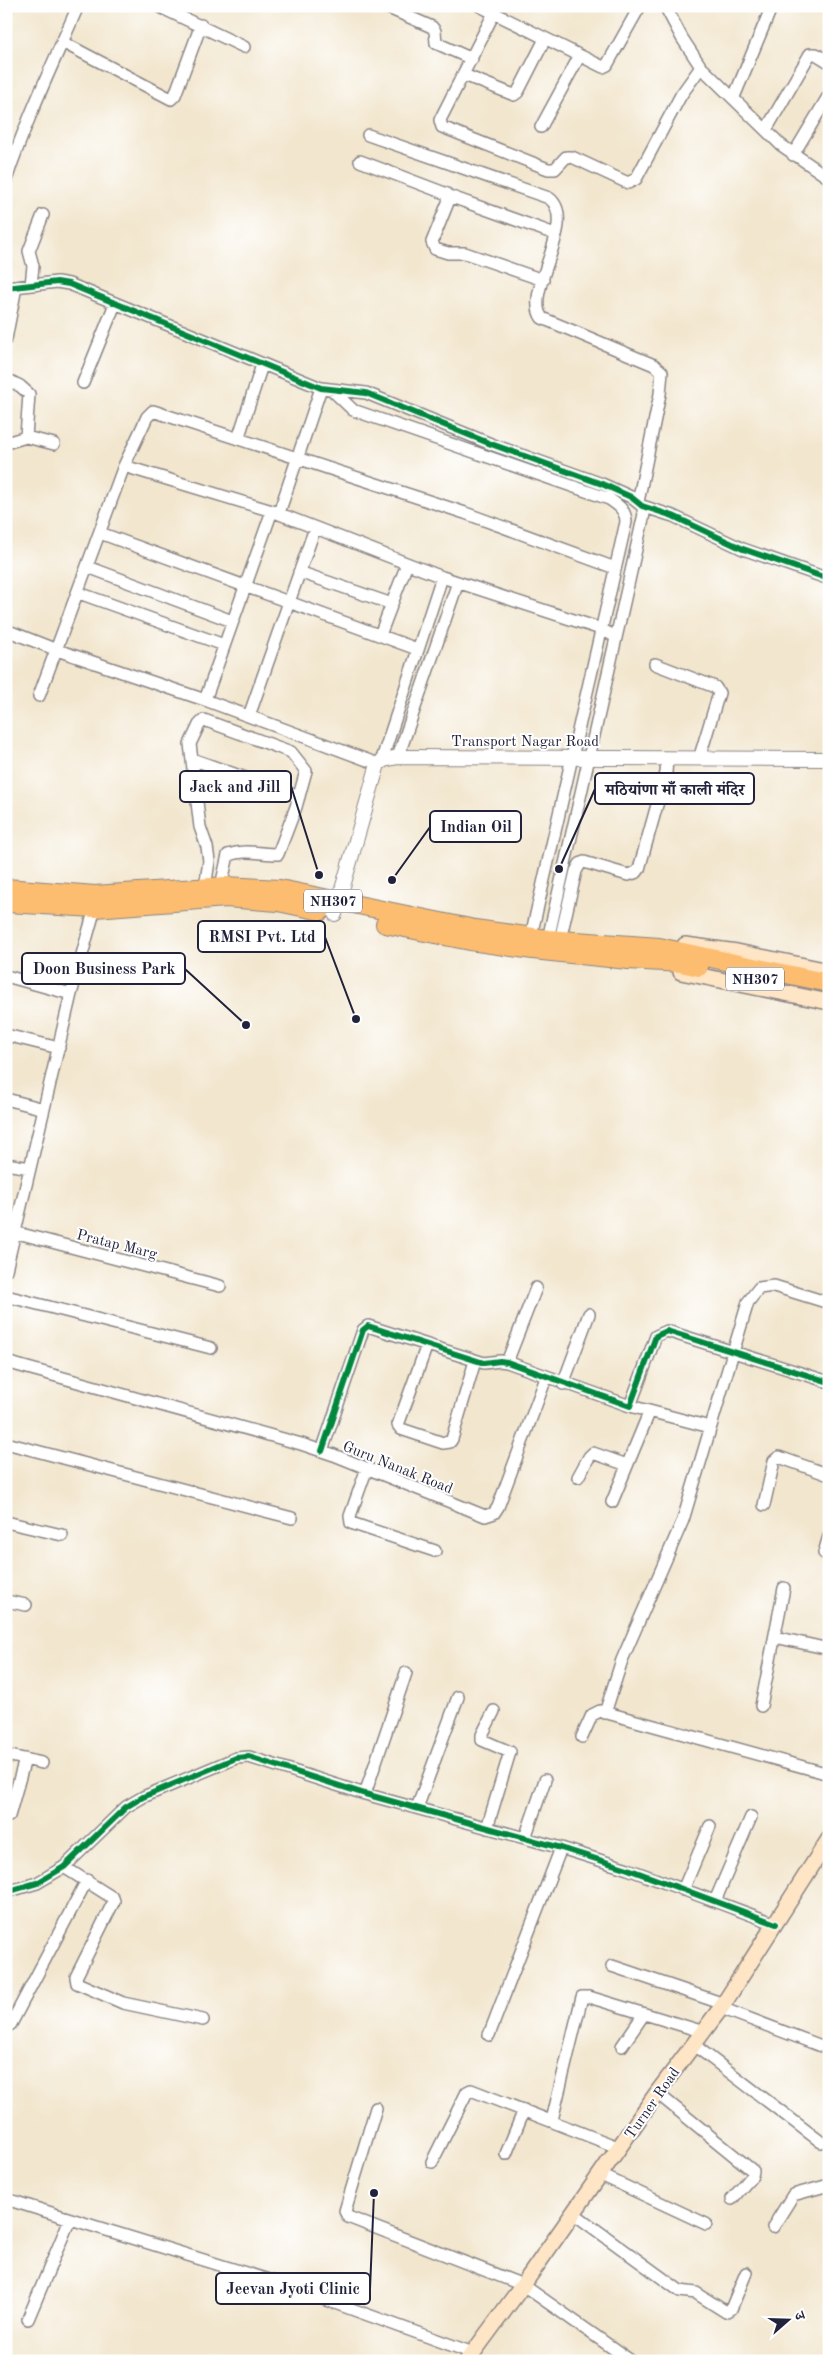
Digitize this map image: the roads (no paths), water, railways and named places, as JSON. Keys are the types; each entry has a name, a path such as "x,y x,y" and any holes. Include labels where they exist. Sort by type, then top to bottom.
{"highway":[{"name":"NH307","path":"6,888 95,895 252,886 280,890 337,908 486,944 682,957 829,983"},
{"name":"NH307","path":"6,903 96,908 226,898 278,902 337,908 656,955"},
{"name":"NH307","path":"682,957 829,994"}],"main road":[{"path":"656,955 680,945 829,971"},
{"path":"656,955 677,971 829,1002"},
{"name":"Turner Road","path":"470,2357 601,2175 657,2093 723,2006 829,1840"}],"street":[{"path":"6,180 9,161 46,74 78,6"},
{"path":"158,6 202,25 244,47"},
{"path":"384,6 432,27 435,31 436,43 472,59"},
{"path":"480,6 579,57 603,67 607,65 640,6"},
{"path":"665,6 682,38 701,67 793,155 829,178"},
{"path":"734,97 772,6"},
{"path":"494,13 440,120 442,127 548,169 555,169 566,157 572,157 628,183 636,179 681,95 701,67"},
{"path":"62,42 171,99 175,95 202,25"},
{"path":"464,75 514,95 518,92 545,39"},
{"path":"766,130 810,54 816,54 829,62"},
{"path":"541,126 579,57"},
{"path":"793,155 829,96"},
{"path":"368,135 549,198 555,202 560,219 537,308 542,318 654,365 662,372 660,394 640,504 644,514 546,938"},
{"path":"360,161 445,192 449,196 556,234"},
{"path":"449,196 432,242 434,248 448,253 465,253 543,280"},
{"path":"30,285 33,266 29,251 44,215"},
{"path":"6,339 11,287 64,283 262,365 327,389 366,393 482,440 602,484 640,504 673,516 743,549 829,579"},
{"path":"83,383 115,304"},
{"path":"238,439 262,365"},
{"path":"6,379 20,386 29,394 26,437"},
{"path":"327,389 353,410 609,499 620,506 624,512 626,522 572,758 546,938"},
{"path":"205,700 232,621 275,512 327,389"},
{"path":"39,696 79,593 124,466 147,417 153,411 465,513 615,568"},
{"path":"6,443 26,437 54,444"},
{"path":"479,453 482,440"},
{"path":"124,466 275,512 442,577 601,629 616,637"},
{"path":"624,512 640,504"},
{"path":"249,716 315,528"},
{"path":"100,533 417,649"},
{"path":"380,635 407,564"},
{"path":"88,567 232,621"},
{"path":"299,572 392,604"},
{"path":"337,908 380,763 442,577"},
{"path":"398,757 458,582"},
{"path":"79,593 224,645"},
{"path":"6,630 57,650 205,700 380,763"},
{"path":"655,664 714,687 719,693 698,759"},
{"path":"207,847 228,855 249,850 265,854 278,854 306,771 291,752 204,720 199,725 190,744 200,828 207,847 213,887"},
{"name":"Transport Nagar Road","path":"380,763 398,757 829,759"},
{"path":"192,758 299,796"},
{"path":"566,858 580,864 584,862 628,875 636,872 666,773 667,758"},
{"path":"213,887 228,855"},
{"path":"546,938 580,864"},
{"path":"6,1270 11,1232 30,1168 71,994 96,908"},
{"path":"6,976 71,994"},
{"path":"6,1035 59,1048"},
{"path":"6,1099 44,1109"},
{"path":"6,1164 30,1168"},
{"name":"Pratap Marg","path":"11,1232 220,1286"},
{"path":"605,1712 622,1660 683,1520 734,1353 744,1310 753,1294 759,1288 774,1286 829,1303"},
{"path":"507,1362 536,1288"},
{"path":"6,1296 211,1348"},
{"path":"564,1384 589,1314"},
{"path":"322,1452 365,1327 372,1326 475,1361 488,1364 500,1360 507,1362 546,1378 630,1406 710,1427"},
{"path":"630,1406 656,1336 661,1332 673,1332 829,1382"},
{"path":"427,1345 398,1425 401,1429 443,1443 450,1442 452,1439 475,1361"},
{"name":"Guru Nanak Road","path":"6,1362 322,1452 490,1516 498,1507 546,1378"},
{"path":"612,1502 649,1412"},
{"path":"6,1443 292,1518"},
{"path":"578,1477 593,1453 627,1465"},
{"path":"764,1505 774,1461 779,1457 829,1475"},
{"path":"367,1468 350,1516 351,1523 435,1551"},
{"path":"6,1522 62,1535"},
{"path":"824,1553 829,1536"},
{"path":"761,1706 784,1588"},
{"path":"6,1601 26,1605"},
{"path":"775,1637 829,1649"},
{"path":"365,1794 406,1673"},
{"path":"418,1808 458,1697"},
{"path":"487,1828 510,1752 482,1740 482,1735 494,1711"},
{"path":"582,1737 592,1715 597,1712 605,1712 829,1774"},
{"path":"6,1755 42,1763"},
{"path":"6,1892 37,1883 64,1867 126,1807 134,1802 236,1758 257,1758 365,1794 561,1848 628,1869 776,1924"},
{"path":"9,1816 25,1759"},
{"path":"525,1838 545,1780"},
{"path":"715,1901 750,1817"},
{"path":"683,1890 710,1826"},
{"path":"489,2036 561,1848"},
{"path":"64,1867 113,1898 114,1902 76,1977 77,1984 123,2002 203,2020"},
{"path":"6,2027 12,2024 87,1880"},
{"path":"612,1966 723,2006 829,2049"},
{"path":"552,2120 581,1999 589,1997 704,2032"},
{"path":"622,2046 644,2014"},
{"path":"694,2045 821,2142"},
{"path":"432,2162 467,2092 474,2091 620,2148"},
{"path":"657,2093 751,2169 752,2176 732,2200"},
{"path":"376,2108 345,2211 348,2217 523,2285 631,2361"},
{"path":"506,2154 524,2110"},
{"path":"601,2175 706,2224"},
{"path":"773,2227 793,2195 827,2187"},
{"path":"6,2199 288,2286 470,2357"},
{"path":"573,2213 680,2291 696,2293 726,2312 731,2310 746,2273"},
{"path":"28,2319 70,2219"}],"place":[{"name":"मठियांणा माँ काली मंदिर","path":"559,869"},
{"name":"Jack and Jill","path":"319,875"},
{"name":"Indian Oil","path":"392,880"},
{"name":"RMSI Pvt. Ltd","path":"356,1019"},
{"name":"Doon Business Park","path":"246,1025"},
{"name":"Jeevan Jyoti Clinic","path":"374,2193"}]}
